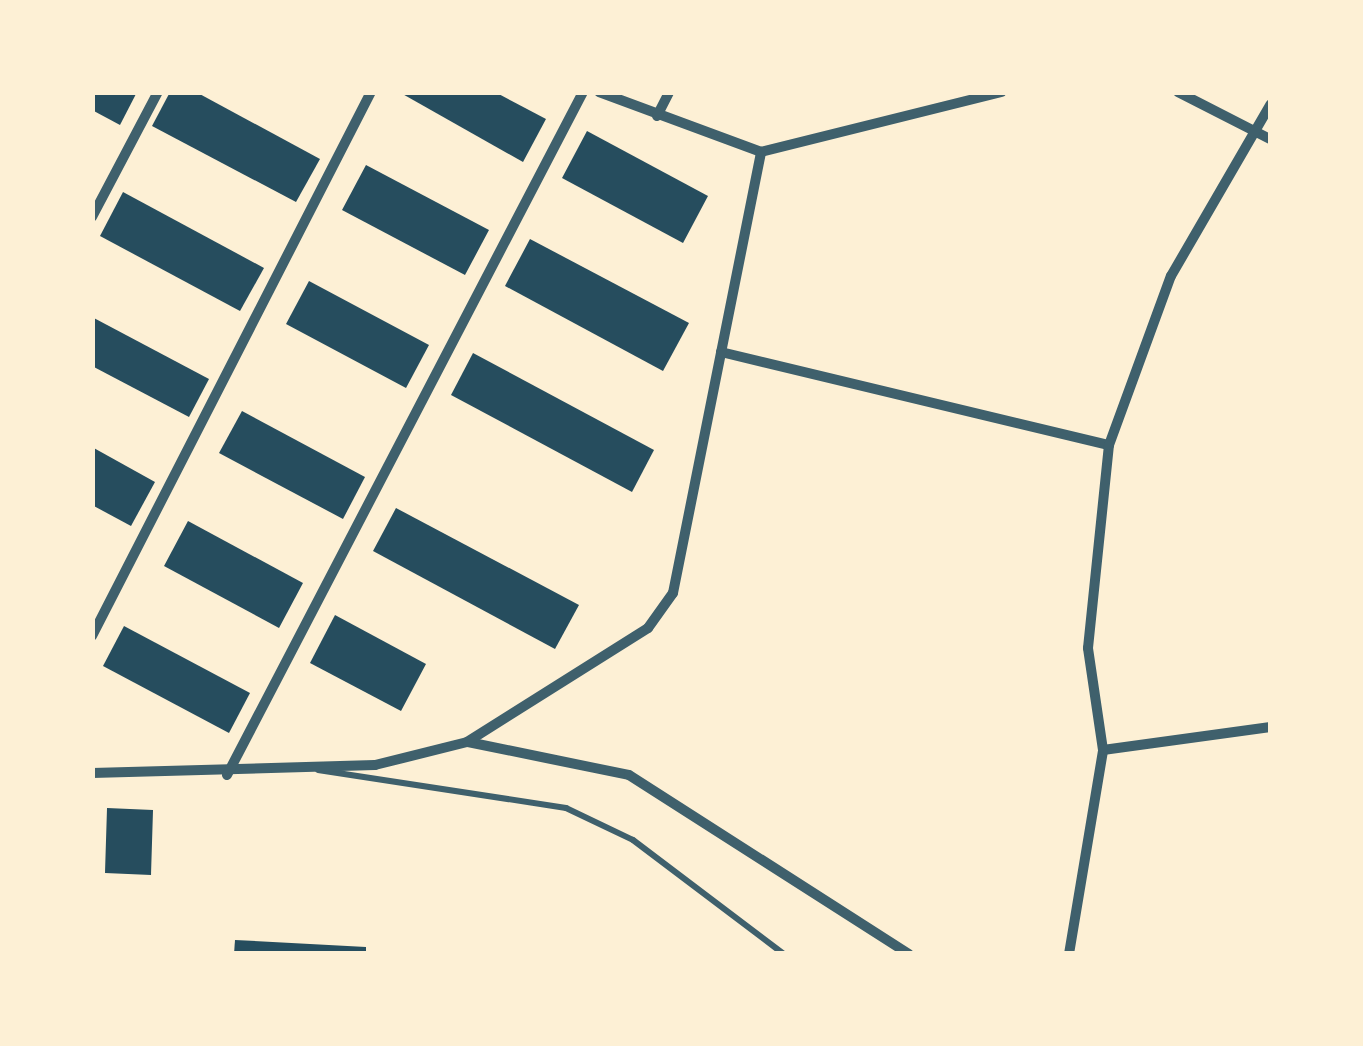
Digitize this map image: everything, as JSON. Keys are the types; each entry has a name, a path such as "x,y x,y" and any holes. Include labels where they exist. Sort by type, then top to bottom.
{"street":[{"path":"92,217 158,92"},
{"path":"92,636 371,92"},
{"path":"227,776 583,92"},
{"path":"599,92 761,152 1002,92"},
{"path":"657,116 669,92"},
{"path":"1178,92 1270,139"},
{"path":"1069,954 1096,835 1103,750 1088,648 1109,445 1171,276 1270,105"},
{"path":"92,773 227,776 312,770 467,742 578,680 648,628 673,594 761,152"},
{"path":"721,352 1109,445"},
{"path":"1103,750 1270,728"},
{"path":"467,742 629,775 909,954"}],"lane":[{"path":"312,770 566,808 633,840 784,954"}],"building":[{"path":"92,92 137,92 120,125 92,110"},
{"path":"170,92 196,92 320,159 296,202 152,126"},
{"path":"399,92 495,92 546,119 523,162"},
{"path":"587,131 708,196 683,243 562,178"},
{"path":"366,165 489,230 465,275 342,210"},
{"path":"123,192 264,268 240,311 100,236"},
{"path":"530,239 689,323 663,371 505,286"},
{"path":"309,281 429,345 406,388 286,324"},
{"path":"92,317 209,379 189,417 92,366"},
{"path":"473,353 654,450 632,492 451,395"},
{"path":"242,411 365,477 343,519 219,453"},
{"path":"92,447 155,482 131,526 92,505"},
{"path":"396,508 579,605 555,649 373,551"},
{"path":"188,521 303,583 279,628 164,566"},
{"path":"335,615 426,664 401,711 310,663"},
{"path":"124,626 250,693 229,733 103,666"},
{"path":"107,808 153,810 151,875 105,873"},
{"path":"235,940 366,947 366,954 234,954"}]}
